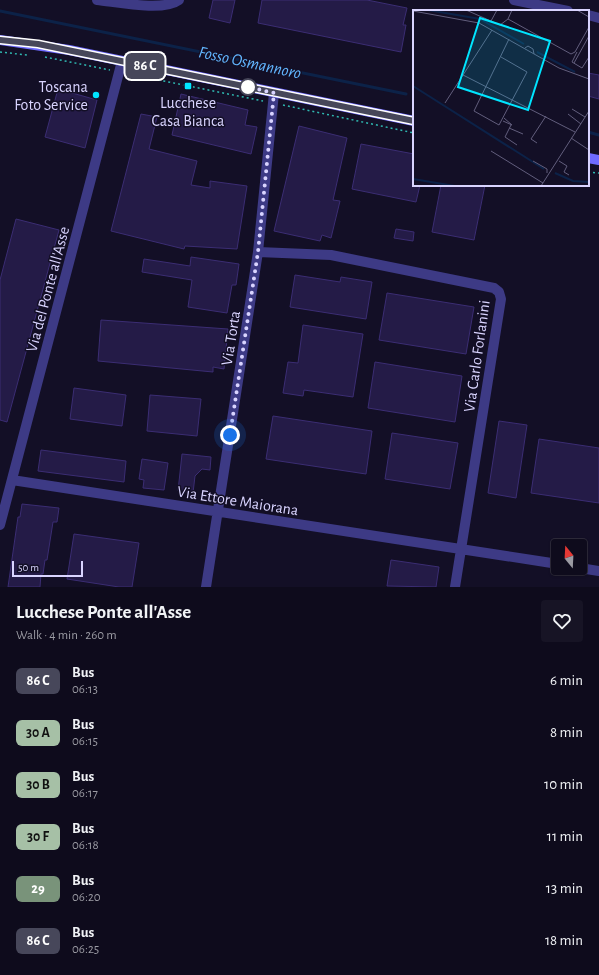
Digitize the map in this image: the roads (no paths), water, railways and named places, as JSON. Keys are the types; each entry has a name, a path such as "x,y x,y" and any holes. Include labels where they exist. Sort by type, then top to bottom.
{"main road":[{"path":"0,40 38,44 413,121"},
{"path":"589,158 599,160"}],"street":[{"path":"97,0 148,5 164,5 175,3 179,0"},
{"path":"514,0 563,10"},
{"path":"589,15 599,18"},
{"name":"Via del Ponte all'Asse","path":"0,526 122,61"},
{"name":"Via Torta","path":"206,587 258,252 274,93"},
{"name":"Via Carlo Forlanini","path":"258,252 331,255 494,288 499,292 501,299 460,549"},
{"name":"Via Ettore Maiorana","path":"12,480 551,563"},
{"path":"455,587 460,549"},
{"path":"587,569 599,570"}],"waterway":[{"name":"Fosso Osmannoro","path":"0,11 406,94"},
{"name":"Fosso Osmannoro","path":"589,132 599,135"}],"place":[{"name":"Lucchese Casa Bianca","path":"188,86"},
{"name":"Toscana Foto Service","path":"96,95"}]}
